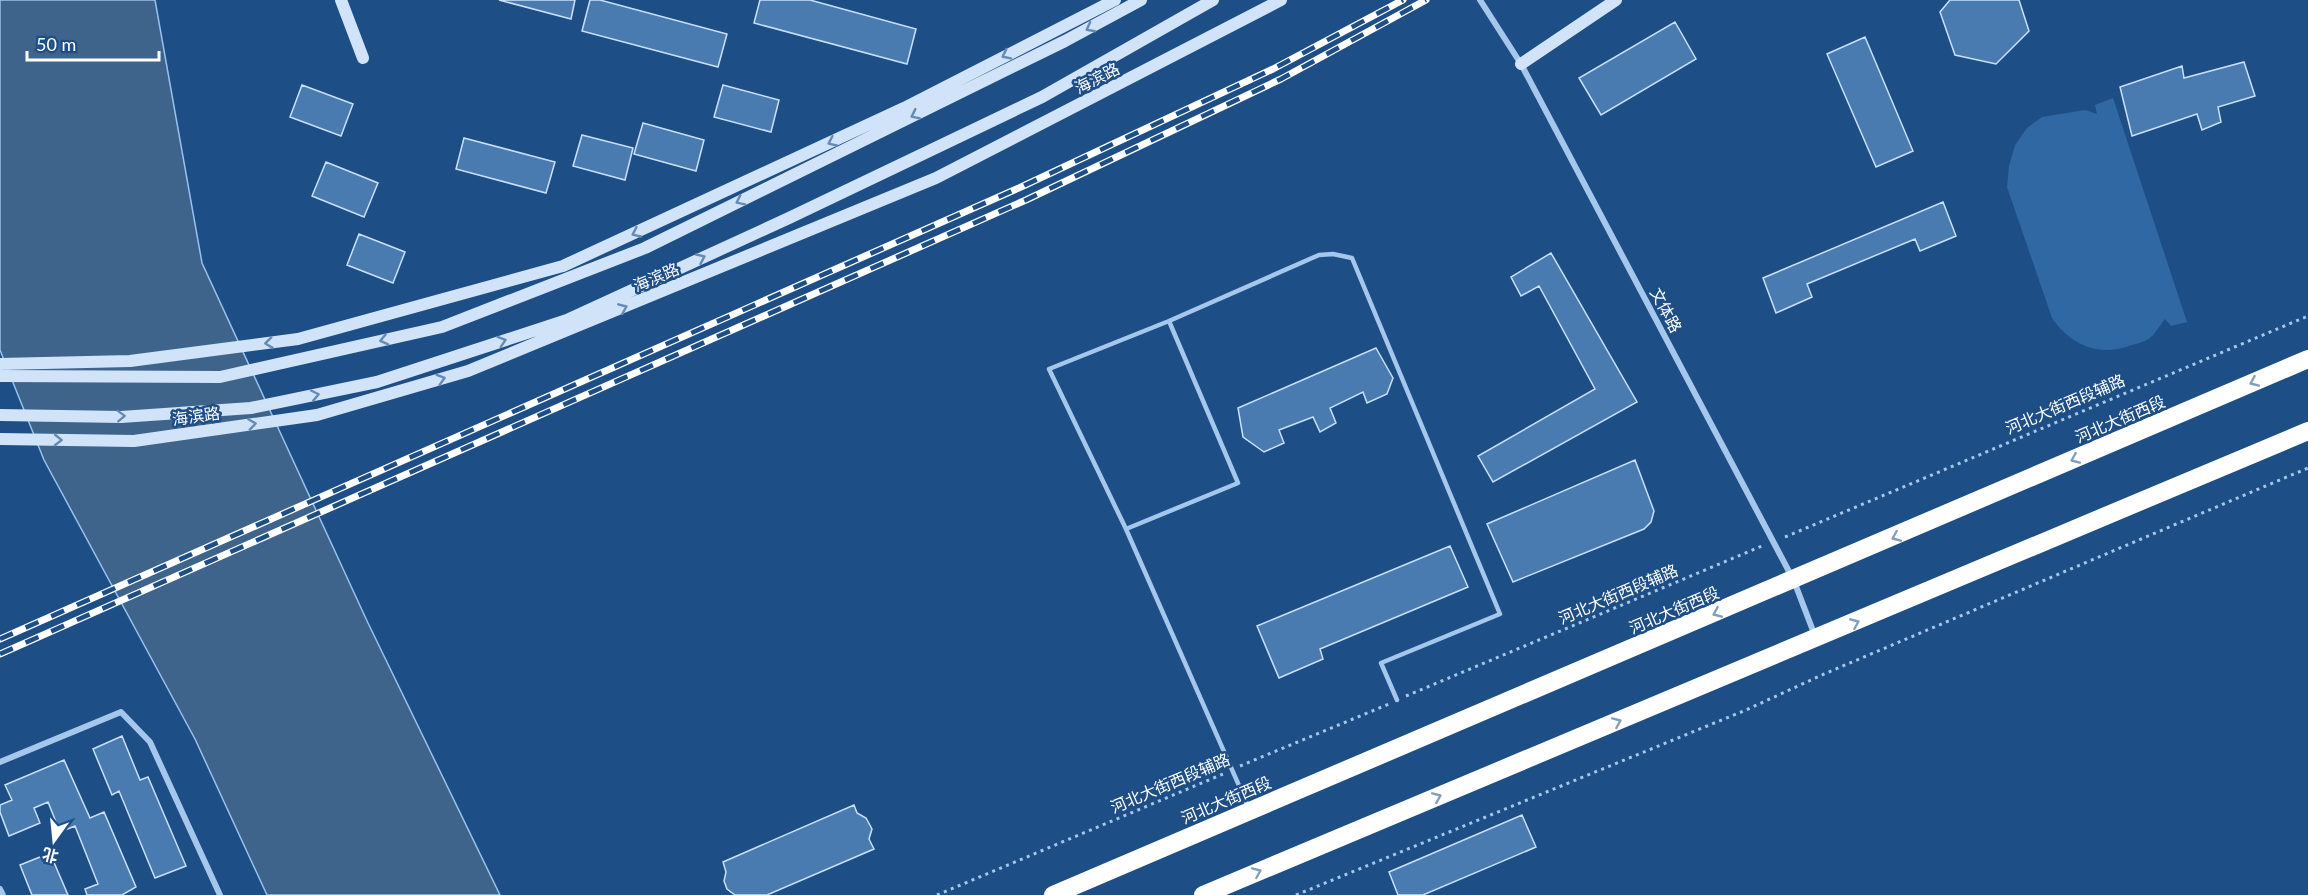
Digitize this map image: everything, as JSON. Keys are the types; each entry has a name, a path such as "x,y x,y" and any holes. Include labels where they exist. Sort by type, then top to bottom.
{"highway":[{"name":"河北大街西段","path":"1053,895 1794,581 2308,359"},
{"path":"1203,895 2308,431"}],"street":[{"path":"341,0 363,58"},
{"path":"0,364 130,362 298,339 563,267 904,108 1115,0"},
{"name":"海滨路","path":"0,376 220,377 442,327 645,248 1054,46 1142,0"},
{"name":"海滨路","path":"0,415 121,417 251,408 377,382 567,320 789,218 1042,97 1213,0"},
{"name":"海滨路","path":"0,439 134,441 317,415 468,371 936,178 1256,15 1281,0"},
{"name":"文体路","path":"1480,0 1521,64 1794,581 1816,639"},
{"path":"1521,64 1616,0"},
{"path":"0,762 121,712 150,742 220,895"},
{"path":"0,889 3,895"}],"lane":[{"path":"1251,811 1230,770 1126,529 1049,369 1169,321 1319,255 1333,254 1352,258 1500,614 1381,663 1397,700"},
{"path":"1126,529 1238,483 1169,321"}],"path":[{"name":"河北大街西段辅路","path":"937,895 2308,316"},
{"path":"1296,895 1746,710 1824,674 2308,468"}],"shaded area":[{"path":"0,0 155,0 202,263 368,623 500,895 267,895 195,739 44,460 0,350"},
{"path":"2113,98 2187,322 2171,326 2165,319 2148,339 2140,343 2106,350 2085,346 2076,341 2067,335 2052,318 2007,187 2009,166 2015,145 2027,128 2042,117 2085,110 2097,114 2095,105"}],"building":[{"path":"499,0 575,0 571,19"},
{"path":"590,0 600,0 727,34 718,67 582,31"},
{"path":"760,0 810,0 916,29 907,64 754,23"},
{"path":"1950,0 2019,0 2029,31 1996,64 1955,55 1940,12"},
{"path":"1675,22 1696,59 1601,115 1579,78"},
{"path":"1865,37 1913,151 1876,167 1827,54"},
{"path":"2244,62 2255,96 2218,107 2221,122 2202,130 2197,114 2132,136 2120,87 2182,66 2184,78"},
{"path":"302,85 353,104 341,136 290,117"},
{"path":"723,85 779,100 771,132 714,117"},
{"path":"643,123 704,140 696,171 634,154"},
{"path":"582,135 633,148 625,180 573,166"},
{"path":"464,138 555,162 546,193 456,169"},
{"path":"326,162 378,183 364,217 312,196"},
{"path":"1943,202 1956,236 1920,251 1915,239 1807,284 1812,297 1776,313 1763,278"},
{"path":"359,234 405,252 393,283 347,265"},
{"path":"1551,253 1637,402 1493,482 1478,456 1595,389 1539,286 1521,296 1511,277"},
{"path":"1376,348 1393,378 1387,394 1367,403 1363,392 1330,408 1336,423 1320,432 1313,417 1279,430 1284,443 1264,452 1243,437 1238,408"},
{"path":"1635,460 1654,511 1651,522 1644,529 1513,582 1487,524"},
{"path":"1450,546 1468,587 1320,649 1323,659 1279,678 1257,626"},
{"path":"122,736 140,780 148,777 186,866 155,878 119,791 112,795 93,749"},
{"path":"64,760 90,818 104,812 136,887 122,895 87,895 85,889 98,884 75,826 60,832 48,802 34,808 40,823 9,836 0,812 0,805 12,800 5,785"},
{"path":"854,805 857,813 866,818 872,829 869,839 874,849 767,895 735,895 727,889 723,862"},
{"path":"1522,815 1536,847 1423,895 1398,895 1389,872"},
{"path":"50,853 68,895 32,895 20,865"}],"railway":[{"path":"0,639 1021,187 1273,69 1403,0"},
{"path":"0,654 1026,200 1281,79 1426,0"}]}
